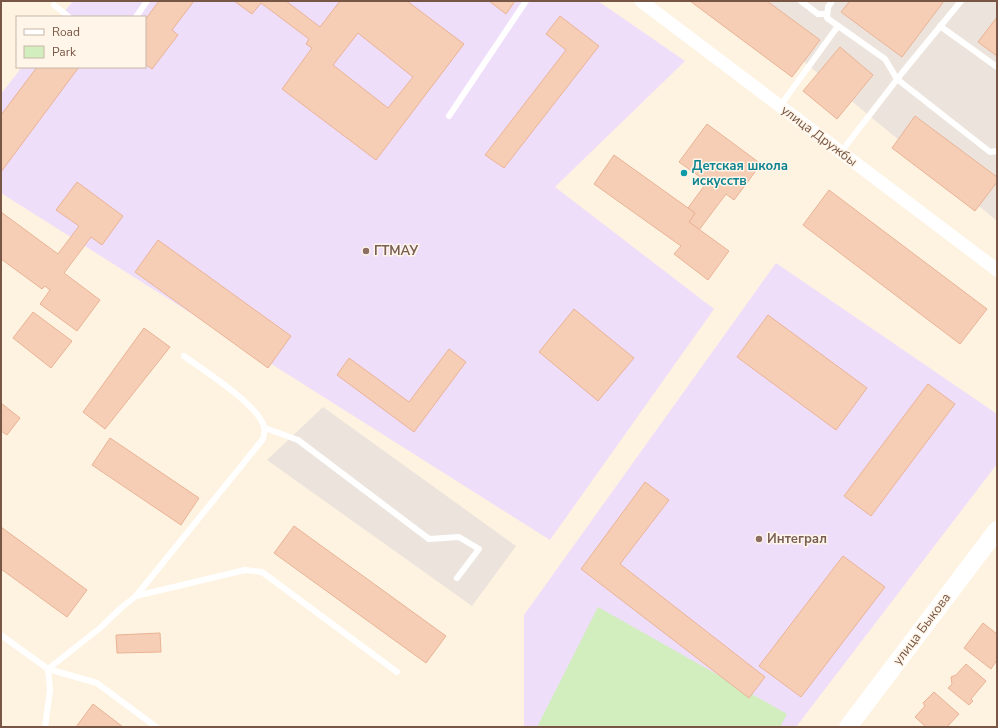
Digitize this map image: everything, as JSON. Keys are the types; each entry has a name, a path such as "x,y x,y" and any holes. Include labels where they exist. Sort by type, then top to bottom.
{"street":[{"name":"улица Дружбы","path":"641,1 997,270"},
{"name":"улица Быкова","path":"848,727 997,530"}],"lane":[{"path":"137,16 147,1"},
{"path":"449,116 526,1"},
{"path":"802,1 818,14 827,14"},
{"path":"832,1 828,7 827,18 885,59 897,79 990,152 997,151"},
{"path":"841,152 897,79 961,1"},
{"path":"54,5 69,16"},
{"path":"780,106 838,26"},
{"path":"940,26 997,67"},
{"path":"48,669 100,628 136,596 263,439 265,428 260,417 250,406 184,356"},
{"path":"265,428 298,440 429,539 459,537 479,549 457,578"},
{"path":"136,596 245,570 262,572 397,672"},
{"path":"1,635 48,669 97,683 156,727"},
{"path":"45,727 50,690 48,669"}],"shaded area":[{"name":"ГТМАУ","path":"73,1 598,1 685,61 555,187 714,309 550,540 1,193 1,94 21,68 146,68 146,16 61,16"},
{"path":"730,1 997,1 997,221"},
{"name":"Интеграл","path":"776,263 997,414 997,464 796,727 524,727 524,615"},
{"path":"323,407 516,546 472,606 267,460"}],"green space":[{"path":"598,607 787,714 780,727 537,727"}],"building":[{"path":"159,1 194,1 172,30 178,35 152,69 146,65 146,19"},
{"path":"234,1 286,1 320,27 340,1 407,1 464,44 376,160 282,89 312,48 306,44 309,39 261,3 252,14","holes":["358,33 413,77 388,108 333,65"]},
{"path":"489,1 515,1 506,14"},
{"path":"690,1 767,1 820,40 792,77"},
{"path":"850,1 944,1 902,57 841,12"},
{"path":"560,16 599,46 504,168 485,155 566,50 546,34"},
{"path":"997,17 997,56 978,42"},
{"path":"840,47 873,75 837,119 803,91"},
{"path":"36,68 78,68 1,172 1,115"},
{"path":"915,116 997,177 997,182 975,211 892,148"},
{"path":"707,124 761,164 734,200 726,194 699,230 689,222 695,213 688,208 707,182 679,162"},
{"path":"614,155 695,213 689,222 729,251 708,280 674,254 681,246 594,184"},
{"path":"77,182 123,216 102,245 91,237 64,273 100,300 77,331 40,304 50,290 45,286 42,289 1,259 1,212 58,254 79,226 56,210"},
{"path":"829,190 987,309 960,344 803,225"},
{"path":"158,240 291,336 268,368 135,272"},
{"path":"574,309 634,358 598,401 539,352"},
{"path":"33,312 72,341 51,368 13,338"},
{"path":"768,315 867,388 836,430 737,357"},
{"path":"144,328 170,347 105,429 83,412"},
{"path":"449,349 466,362 414,432 337,375 349,358 409,402"},
{"path":"928,384 955,404 871,516 844,496"},
{"path":"1,403 20,418 7,435 1,431"},
{"path":"110,438 199,498 181,525 92,465"},
{"path":"645,482 669,500 620,564 765,677 749,698 581,569"},
{"path":"294,526 446,636 426,663 274,553"},
{"path":"1,527 87,590 67,617 1,569"},
{"path":"843,556 885,587 801,697 759,666"},
{"path":"983,623 997,634 997,660 991,669 964,648"},
{"path":"160,633 161,652 117,653 116,635"},
{"path":"966,664 986,681 971,699 973,701 969,705 948,688 952,684 951,677 956,675"},
{"path":"934,692 959,714 947,727 926,727 915,717 925,706 923,703"},
{"path":"93,704 123,727 76,727"}],"place":[{"name":"Детская школа искусств","path":"684,173"},
{"name":"ГТМАУ","path":"366,251"},
{"name":"Интеграл","path":"759,539"}]}
